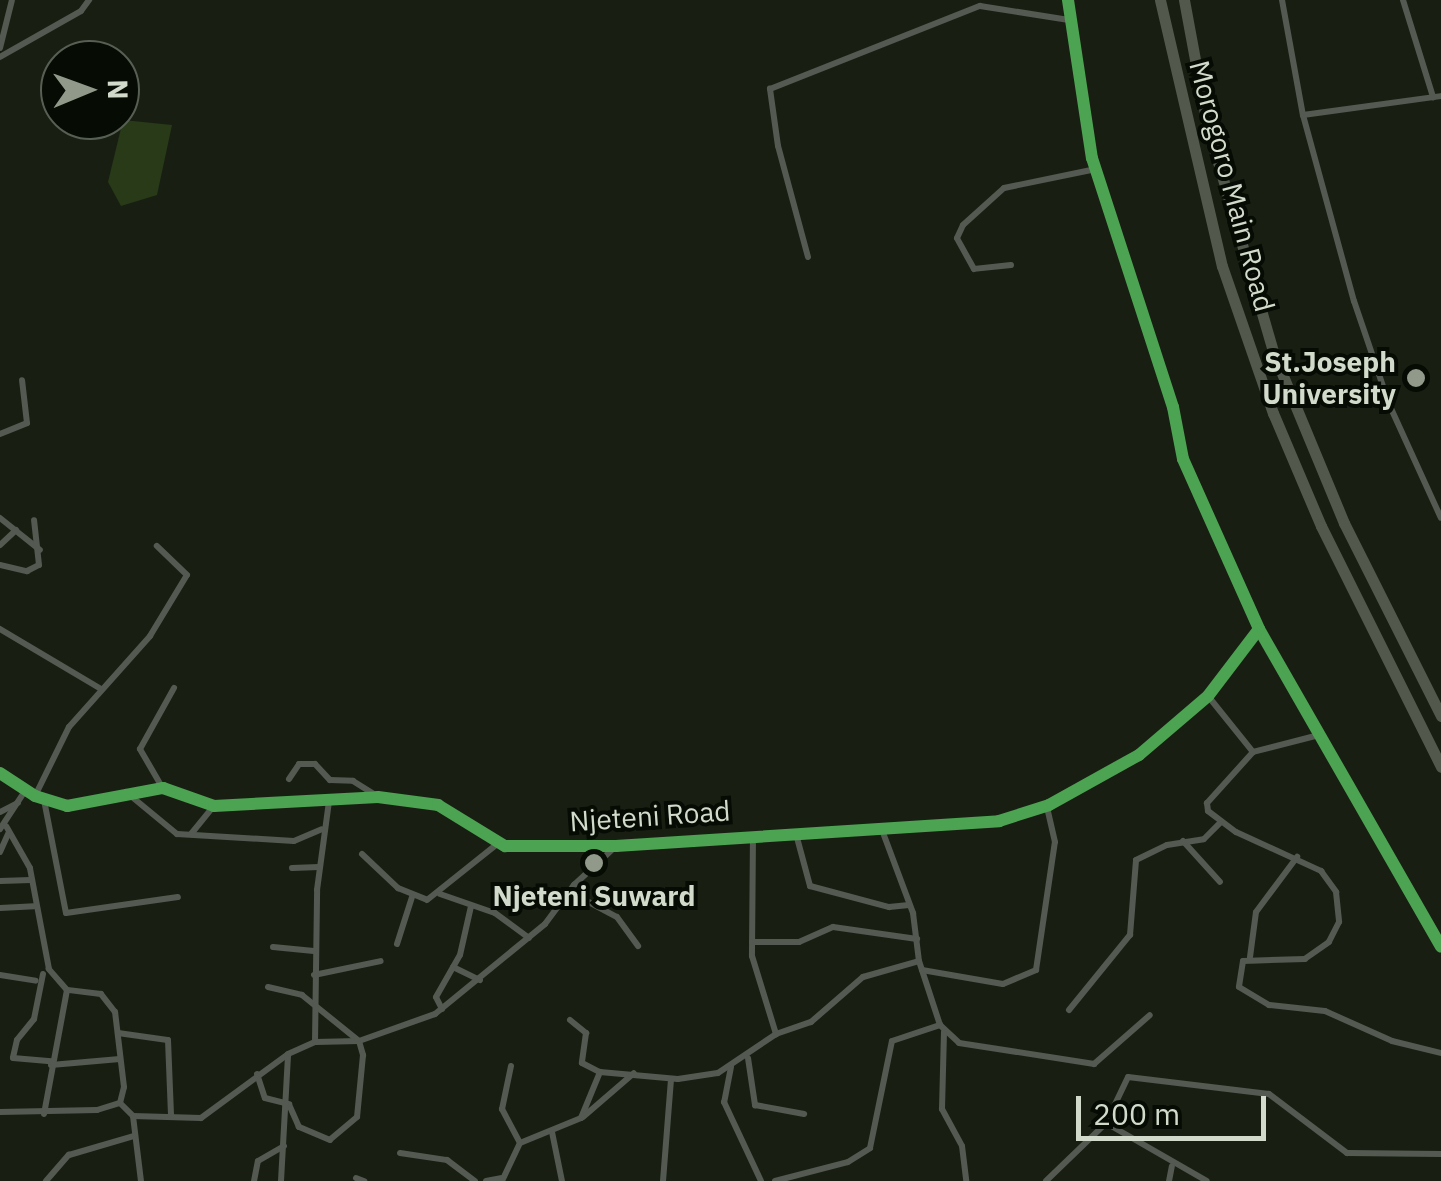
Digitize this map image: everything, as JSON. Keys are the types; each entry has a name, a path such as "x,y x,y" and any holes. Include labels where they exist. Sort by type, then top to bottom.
{"highway":[{"name":"Morogoro Main Road","path":"1160,0 1222,266 1273,413 1321,526 1440,766"},
{"name":"Morogoro Main Road","path":"1184,0 1207,124 1274,354 1344,523 1441,716"}],"street":[{"path":"0,48 12,0"},
{"path":"0,56 82,11 89,0"},
{"path":"1068,0 1068,20 1092,158 1160,362 1184,460 1258,629 1441,947"},
{"path":"1282,0 1303,116 1389,404 1441,518"},
{"path":"1303,116 1437,97 1403,0"},
{"path":"808,257 778,146 774,86 971,8 1068,20"},
{"path":"1011,265 974,269 957,238 963,225 1004,188 1090,170"},
{"path":"0,434 27,424 22,380"},
{"path":"0,518 41,551"},
{"path":"0,565 34,570 41,551 34,520"},
{"path":"0,545 16,530"},
{"path":"34,796 69,727 150,636 186,574 158,546"},
{"path":"0,629 101,689"},
{"name":"Njeteni Road","path":"496,845 616,846 998,820 1047,806 1139,755 1208,696 1258,629"},
{"path":"163,788 140,750 174,688"},
{"path":"1208,696 1253,752"},
{"path":"1250,958 1305,960 1337,931 1330,880 1297,857 1220,822 1208,803 1253,752 1319,735"},
{"path":"290,778 299,764 315,764 330,780 353,782 378,797"},
{"path":"0,773 34,796 67,806 163,788 214,806 378,797 449,808 496,845 439,894"},
{"path":"0,852 5,829 26,791"},
{"path":"126,792 175,833 294,841 323,828"},
{"path":"44,800 66,913 178,896"},
{"path":"314,1042 318,867 328,801"},
{"path":"0,812 20,803"},
{"path":"191,834 214,806"},
{"path":"922,970 1003,984 1036,970 1054,842 1047,806"},
{"path":"1069,1010 1130,935 1136,909 1133,864 1183,841 1204,838 1220,822"},
{"path":"5,829 31,880 49,969 66,990 101,994 115,1012 120,1103 133,1116 141,1181"},
{"path":"882,830 909,904 919,961 942,1029 942,1109 962,1146 966,1181"},
{"path":"753,834 752,942 776,1034"},
{"path":"796,834 810,886 880,906 909,904"},
{"path":"1183,841 1220,882"},
{"path":"133,1116 201,1118 258,1074 314,1042 360,1040 442,1009 530,938 568,891 616,846"},
{"path":"362,854 412,897 439,894 471,906 530,938"},
{"path":"1297,857 1256,912 1250,958 1237,975 1249,997 1325,1011 1392,1041 1441,1053"},
{"path":"292,868 318,867"},
{"path":"0,881 31,880"},
{"path":"568,891 616,918 638,946"},
{"path":"396,944 412,897"},
{"path":"0,908 34,906"},
{"path":"442,1009 436,996 454,967 471,906"},
{"path":"752,942 798,942 833,927 917,939"},
{"path":"273,947 314,951"},
{"path":"314,974 381,961"},
{"path":"570,1020 586,1032 582,1063 600,1072 634,1072 670,1079 731,1067 776,1034 811,1022 864,977 919,961"},
{"path":"454,967 480,980"},
{"path":"0,975 40,977 34,1019 13,1054"},
{"path":"268,988 297,992 360,1040 364,1070 351,1126 327,1140 299,1127 289,1104"},
{"path":"44,1114 66,990"},
{"path":"775,1181 860,1157 874,1139 892,1041 942,1029 974,1049 1094,1064 1119,1035 1150,1015"},
{"path":"118,1033 168,1040 171,1116"},
{"path":"0,1056 13,1054"},
{"path":"13,1054 16,1061 51,1063 120,1059"},
{"path":"281,1181 289,1104 288,1054"},
{"path":"748,1058 755,1105 804,1114"},
{"path":"511,1066 502,1109 520,1144"},
{"path":"731,1067 724,1102 761,1181"},
{"path":"581,1118 600,1072"},
{"path":"486,1181 501,1180 520,1144 605,1104 634,1072"},
{"path":"258,1074 265,1098 289,1104"},
{"path":"663,1181 670,1079"},
{"path":"1046,1181 1106,1123 1124,1079 1200,1083 1269,1094 1343,1152 1441,1154"},
{"path":"0,1112 44,1114 120,1103"},
{"path":"1106,1123 1172,1166 1207,1181"},
{"path":"552,1132 562,1181"},
{"path":"46,1181 69,1155 134,1136"},
{"path":"254,1181 258,1162 285,1145"},
{"path":"400,1152 448,1160 475,1181"},
{"path":"1169,1181 1172,1166"}],"green space":[{"path":"140,122 172,125 157,195 121,206 108,182 118,140 140,140"}],"cycle path":[{"path":"1068,0 1092,158 1173,407 1183,459 1259,629 1441,947"},
{"path":"0,773 35,796 67,806 163,788 214,806 378,797 438,805 505,846 616,846 999,821 1049,805 1139,755 1208,696 1259,629"}],"place":[{"name":"St.Joseph University","path":"1416,378"},
{"name":"Njeteni Suward","path":"594,863"}]}
